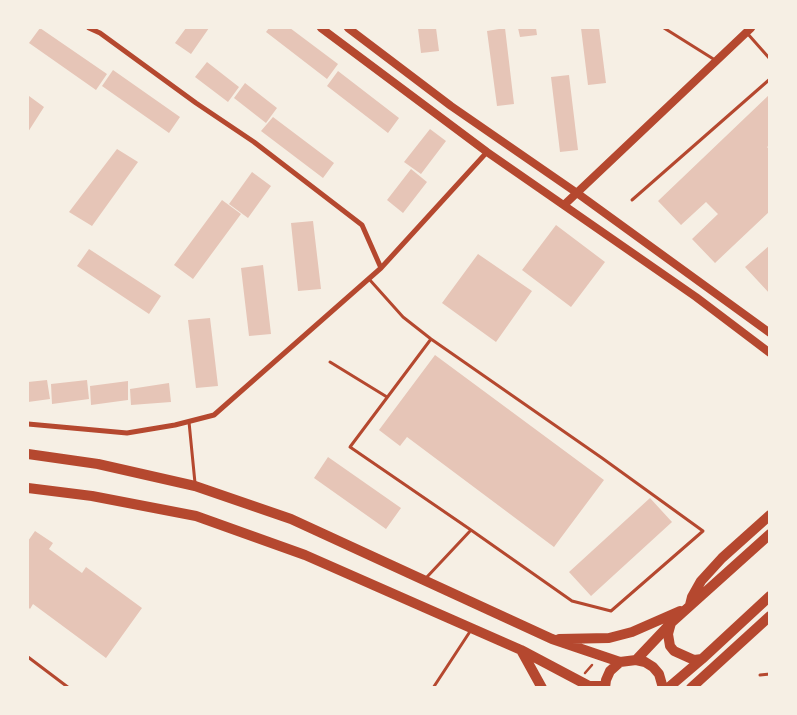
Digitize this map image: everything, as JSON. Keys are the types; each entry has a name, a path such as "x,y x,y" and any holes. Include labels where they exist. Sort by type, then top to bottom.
{"main road":[{"path":"28,454 98,464 195,486 291,520 552,638 620,662 636,660 645,662 659,674 663,688"},
{"path":"28,488 92,496 196,516 305,555 521,650 590,686 605,687 610,671 620,662"},
{"path":"690,606 692,597 701,581 722,558 770,515"},
{"path":"636,660 672,622 770,534"},
{"path":"668,688 702,660 770,596"},
{"path":"552,638 609,638 632,632 690,606"},
{"path":"691,688 770,616"},
{"path":"672,622 668,634 670,646 674,651 694,660 702,660"},
{"path":"521,650 542,688"}],"street":[{"path":"89,28 100,33 196,103 254,142 362,224 381,268"},
{"path":"321,28 487,152 696,297 767,352"},
{"path":"348,28 451,106 577,193 770,333"},
{"path":"564,205 749,30"},
{"path":"28,424 126,433 189,422 214,415 381,268 487,152"}],"lane":[{"path":"664,28 716,60"},
{"path":"749,30 770,58"},
{"path":"632,200 770,78"},
{"path":"368,279 403,317 430,338 594,452 703,531 611,611 572,601 350,447 430,338"},
{"path":"330,362 387,396"},
{"path":"189,422 195,486"},
{"path":"424,580 471,530"},
{"path":"432,688 472,628"},
{"path":"28,657 69,688"},
{"path":"760,675 770,674"}],"path":[{"path":"582,676 592,665"}],"building":[{"path":"40,28 107,74 96,90 29,43"},
{"path":"186,28 209,28 191,54 175,43"},
{"path":"269,28 290,28 338,64 327,79 266,32"},
{"path":"418,28 436,28 439,51 421,53"},
{"path":"505,28 514,104 497,106 487,31"},
{"path":"518,28 536,28 537,35 520,37"},
{"path":"581,28 599,28 606,83 588,85"},
{"path":"207,62 239,87 228,102 195,77"},
{"path":"113,70 180,117 169,133 102,86"},
{"path":"338,71 399,118 388,133 327,86"},
{"path":"569,75 578,150 560,152 551,77"},
{"path":"245,83 277,108 266,123 234,98"},
{"path":"770,94 770,145 767,147 770,150 770,211 715,263 692,239 718,214 706,202 681,225 658,201"},
{"path":"29,96 44,107 28,132 28,98"},
{"path":"273,117 334,163 323,178 261,131"},
{"path":"430,129 446,141 421,174 404,162"},
{"path":"117,149 138,162 92,226 69,212"},
{"path":"411,169 427,182 403,213 387,200"},
{"path":"252,172 271,186 248,218 229,204"},
{"path":"222,200 241,214 193,279 174,265"},
{"path":"313,221 321,289 298,291 291,223"},
{"path":"556,225 605,262 571,307 522,270"},
{"path":"770,245 770,294 745,267"},
{"path":"89,249 161,296 149,314 77,266"},
{"path":"478,254 532,291 496,342 442,303"},
{"path":"263,265 271,334 249,336 241,268"},
{"path":"210,318 218,386 196,388 188,320"},
{"path":"435,355 604,480 554,547 407,437 400,446 379,430"},
{"path":"47,380 50,399 28,402 28,382"},
{"path":"87,380 89,399 52,404 51,384"},
{"path":"128,381 128,400 91,405 90,386"},
{"path":"169,383 171,402 131,405 130,389"},
{"path":"328,457 401,508 386,529 314,478"},
{"path":"650,498 672,522 591,596 569,572"},
{"path":"35,531 53,543 49,549 82,573 86,567 142,608 106,658 33,604 30,609 28,607 28,541"}]}
